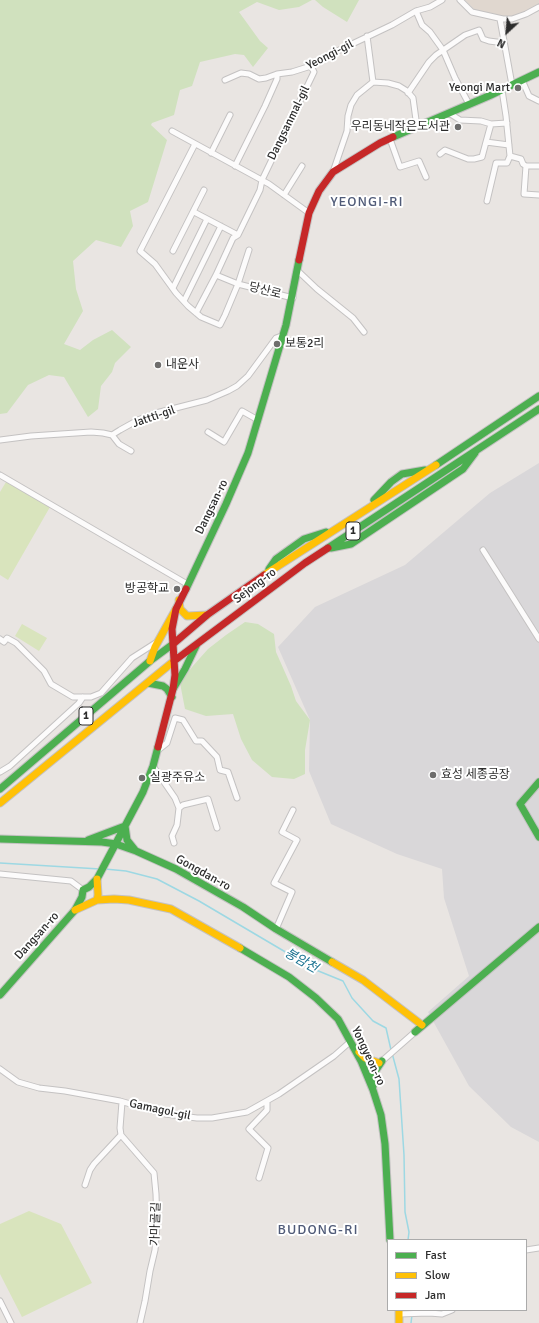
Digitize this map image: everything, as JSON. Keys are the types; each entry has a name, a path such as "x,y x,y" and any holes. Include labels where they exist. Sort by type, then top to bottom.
{"main road":[{"name":"Dangsan-ro","path":"98,879 143,792 154,766 173,693 175,675 172,629 176,609 238,479 248,453 284,336 293,298 309,213 319,191 333,172 358,156 390,139 449,114 539,72"},
{"name":"Sejong-ro","path":"0,789 150,661 173,644 207,615 267,573 430,469 539,396"},
{"name":"Sejong-ro","path":"0,803 174,661 278,582 539,408"},
{"path":"365,510 391,482 402,474 430,469"},
{"path":"179,600 180,609 187,616 207,615"},
{"path":"150,661 155,647 176,609"},
{"path":"148,683 164,686 173,693 197,644"},
{"path":"539,782 520,804 539,838"},
{"path":"84,842 125,826 127,840 136,851"},
{"name":"Gongdan-ro","path":"0,839 102,842 136,851 176,869 243,907 276,929 362,980 422,1026"},
{"path":"75,910 85,891 98,879"},
{"path":"75,910 92,903 97,896 98,879"},
{"path":"85,891 94,888 97,896"},
{"path":"85,891 84,902 89,903"},
{"name":"Yongyeon-ro","path":"97,896 129,900 170,909 190,918 289,977 316,998 338,1019 353,1044 373,1090 381,1115 385,1144 390,1239"},
{"name":"Dangsan-ro","path":"0,995 75,910"},
{"path":"415,1032 539,927"},
{"path":"353,1044 365,1058 372,1061 381,1062 372,1076 373,1090"},
{"path":"399,1323 401,1313"}],"street":[{"name":"Yeongi-gil","path":"225,80 241,73 249,74 259,79 266,78 311,66 329,55 392,25 416,11 430,7 442,0"},
{"path":"460,0 472,12 500,19 512,19 539,7"},
{"path":"416,11 422,25 430,32 443,50 455,78 469,104"},
{"path":"500,19 512,85"},
{"path":"408,93 429,62 443,50 465,35 479,30 483,38 489,41 504,43"},
{"name":"Yeongi-gil","path":"367,36 373,82"},
{"name":"Dangsanmal-gil","path":"238,234 260,190 262,180 314,72 311,66"},
{"path":"235,166 265,106 277,79 277,74"},
{"path":"522,80 529,96 539,101"},
{"path":"333,172 347,131 348,116 351,105 357,95 373,82 388,83 399,86 413,98 417,127"},
{"path":"487,201 496,163 507,163 510,156 502,90"},
{"path":"449,114 460,120 481,121 491,124 507,123"},
{"path":"211,153 230,115"},
{"path":"440,154 445,150 468,160 482,157 491,124"},
{"path":"172,131 270,184 309,213"},
{"path":"390,139 400,167 419,161 426,177"},
{"path":"486,142 509,145"},
{"path":"195,144 140,251 155,264 173,288 196,313 201,317 220,325 238,284"},
{"path":"510,156 521,159 523,164 526,166 524,194 539,195"},
{"path":"284,195 302,166"},
{"path":"526,166 539,166"},
{"path":"173,251 204,190"},
{"path":"194,212 238,234 233,238 196,313"},
{"path":"173,288 208,219"},
{"path":"184,301 221,226"},
{"name":"당산로","path":"238,284 249,250"},
{"path":"298,271 317,289 353,318 364,332"},
{"name":"당산로","path":"216,275 238,284 293,298"},
{"name":"Jattti-gil","path":"112,435 138,420 156,413 207,400 228,392 248,376 276,338 284,336"},
{"path":"208,432 224,442 242,411 258,420"},
{"path":"0,440 31,436 91,432 103,433 112,435 119,444 131,451"},
{"path":"0,475 187,584"},
{"path":"483,550 539,639"},
{"path":"0,639 4,642 7,638 16,643 44,672 51,684 73,697 91,697 101,693 132,658 159,641"},
{"path":"0,772 10,766 67,714 83,697"},
{"name":"Dangsan-ro","path":"157,751 167,743 175,718 183,720 196,741 202,741 217,757 220,770 228,772 237,798"},
{"path":"154,766 179,808 177,824 172,836 174,843"},
{"path":"179,808 183,805 208,799 218,828"},
{"path":"276,929 292,892 274,883 297,840 282,832 293,810"},
{"path":"0,874 71,881 85,891"},
{"path":"381,1062 415,1032"},
{"name":"Gamagol-gil","path":"0,1069 18,1082 29,1085 122,1102 165,1114 197,1118 212,1118 247,1112 300,1080 353,1044"},
{"path":"260,1178 268,1148 249,1129 267,1110 267,1101"},
{"path":"85,1185 90,1170 94,1164 121,1135 120,1128 122,1102"},
{"name":"가마골길","path":"121,1135 154,1173 158,1225 155,1250 140,1323"},
{"path":"527,1250 539,1248"},
{"path":"0,1301 11,1323"},
{"path":"401,1313 442,1314 450,1311"}],"shaded area":[{"path":"465,0 539,0 539,2 538,6 510,18 477,12"},
{"path":"539,463 539,1142 511,1127 469,1086 428,1012 469,976 444,898 442,869 397,854 331,824 309,771 310,720 278,647 315,607 405,565 490,493"}],"green space":[{"path":"0,0 312,0 299,7 279,10 257,2 239,12 260,41 268,48 253,67 244,55 235,54 200,62 192,86 180,90 174,115 152,123 151,125 167,140 148,202 130,211 133,226 121,247 96,240 73,261 76,289 83,311 64,344 80,350 93,340 112,330 131,347 115,363 112,372 101,386 98,409 88,417 64,377 49,375 28,385 7,413 0,414"},
{"path":"315,0 359,0 347,22 323,7"},
{"path":"6,482 50,507 8,580 0,575 0,492"},
{"path":"245,622 258,624 274,634 276,652 296,701 310,720 305,750 305,774 294,779 272,777 252,760 241,739 233,714 206,716 185,709 180,683 208,649"},
{"path":"22,624 47,638 39,651 15,636"},
{"path":"29,1211 61,1224 92,1283 22,1317 0,1274 0,1224"}],"waterway":[{"name":"봉암천","path":"0,863 100,869"},
{"name":"봉암천","path":"105,869 126,871 157,879 199,901 316,970 343,981 352,998 373,1021 386,1028 391,1050"},
{"name":"봉암천","path":"392,1053 399,1079 404,1155 405,1212 409,1232 408,1239"},
{"name":"봉암천","path":"411,1323 412,1315"}],"traffic: fast":[{"path":"393,137 491,95 539,72"},
{"path":"186,589 248,453 286,325 299,260"},
{"path":"436,465 539,396"},
{"path":"328,548 539,409"},
{"path":"331,548 351,544 463,469 475,453"},
{"path":"374,500 391,482 402,474 425,470"},
{"path":"269,569 276,559 304,539 326,532"},
{"path":"0,789 150,661 173,644"},
{"path":"173,689 196,646"},
{"path":"148,683 163,686 172,697"},
{"path":"0,995 75,910 82,897 83,890 89,887 97,879 143,792 153,766 158,747"},
{"path":"539,782 520,804 539,837"},
{"path":"88,840 125,826 127,840 135,850"},
{"path":"0,839 102,842 116,844 136,851 176,869 243,907 276,929 332,962"},
{"path":"415,1032 539,927"},
{"path":"240,948 289,977 316,998 338,1019 361,1061 381,1115 385,1144 390,1239"},
{"path":"373,1086 372,1076 382,1061"}],"traffic: slow":[{"path":"264,575 436,465"},
{"path":"179,600 180,609 187,616 207,615"},
{"path":"150,661 155,647 176,609"},
{"path":"0,803 174,661"},
{"path":"75,910 97,900 97,879"},
{"path":"97,900 129,900 171,909 240,948"},
{"path":"332,962 363,980 422,1025"},
{"path":"359,1052 365,1058 379,1063"},
{"path":"399,1311 399,1323"}],"traffic: jam":[{"path":"299,260 309,213 319,191 333,172 380,143 393,137"},
{"path":"174,661 305,563 328,548"},
{"path":"173,644 207,615 264,575"},
{"path":"158,747 173,689 175,675 172,629 176,609 186,589"}],"place":[{"name":"Yeongi Mart","path":"518,88"},
{"name":"우리동네작은도서관","path":"458,127"},
{"name":"보통2리","path":"277,344"},
{"name":"내운사","path":"158,365"},
{"name":"방공학교","path":"177,589"},
{"name":"효성 세종공장","path":"433,775"},
{"name":"실광주유소","path":"142,778"}],"district":[{"name":"YEONGI-RI","path":"367,202"},
{"name":"BUDONG-RI","path":"318,1230"}]}
